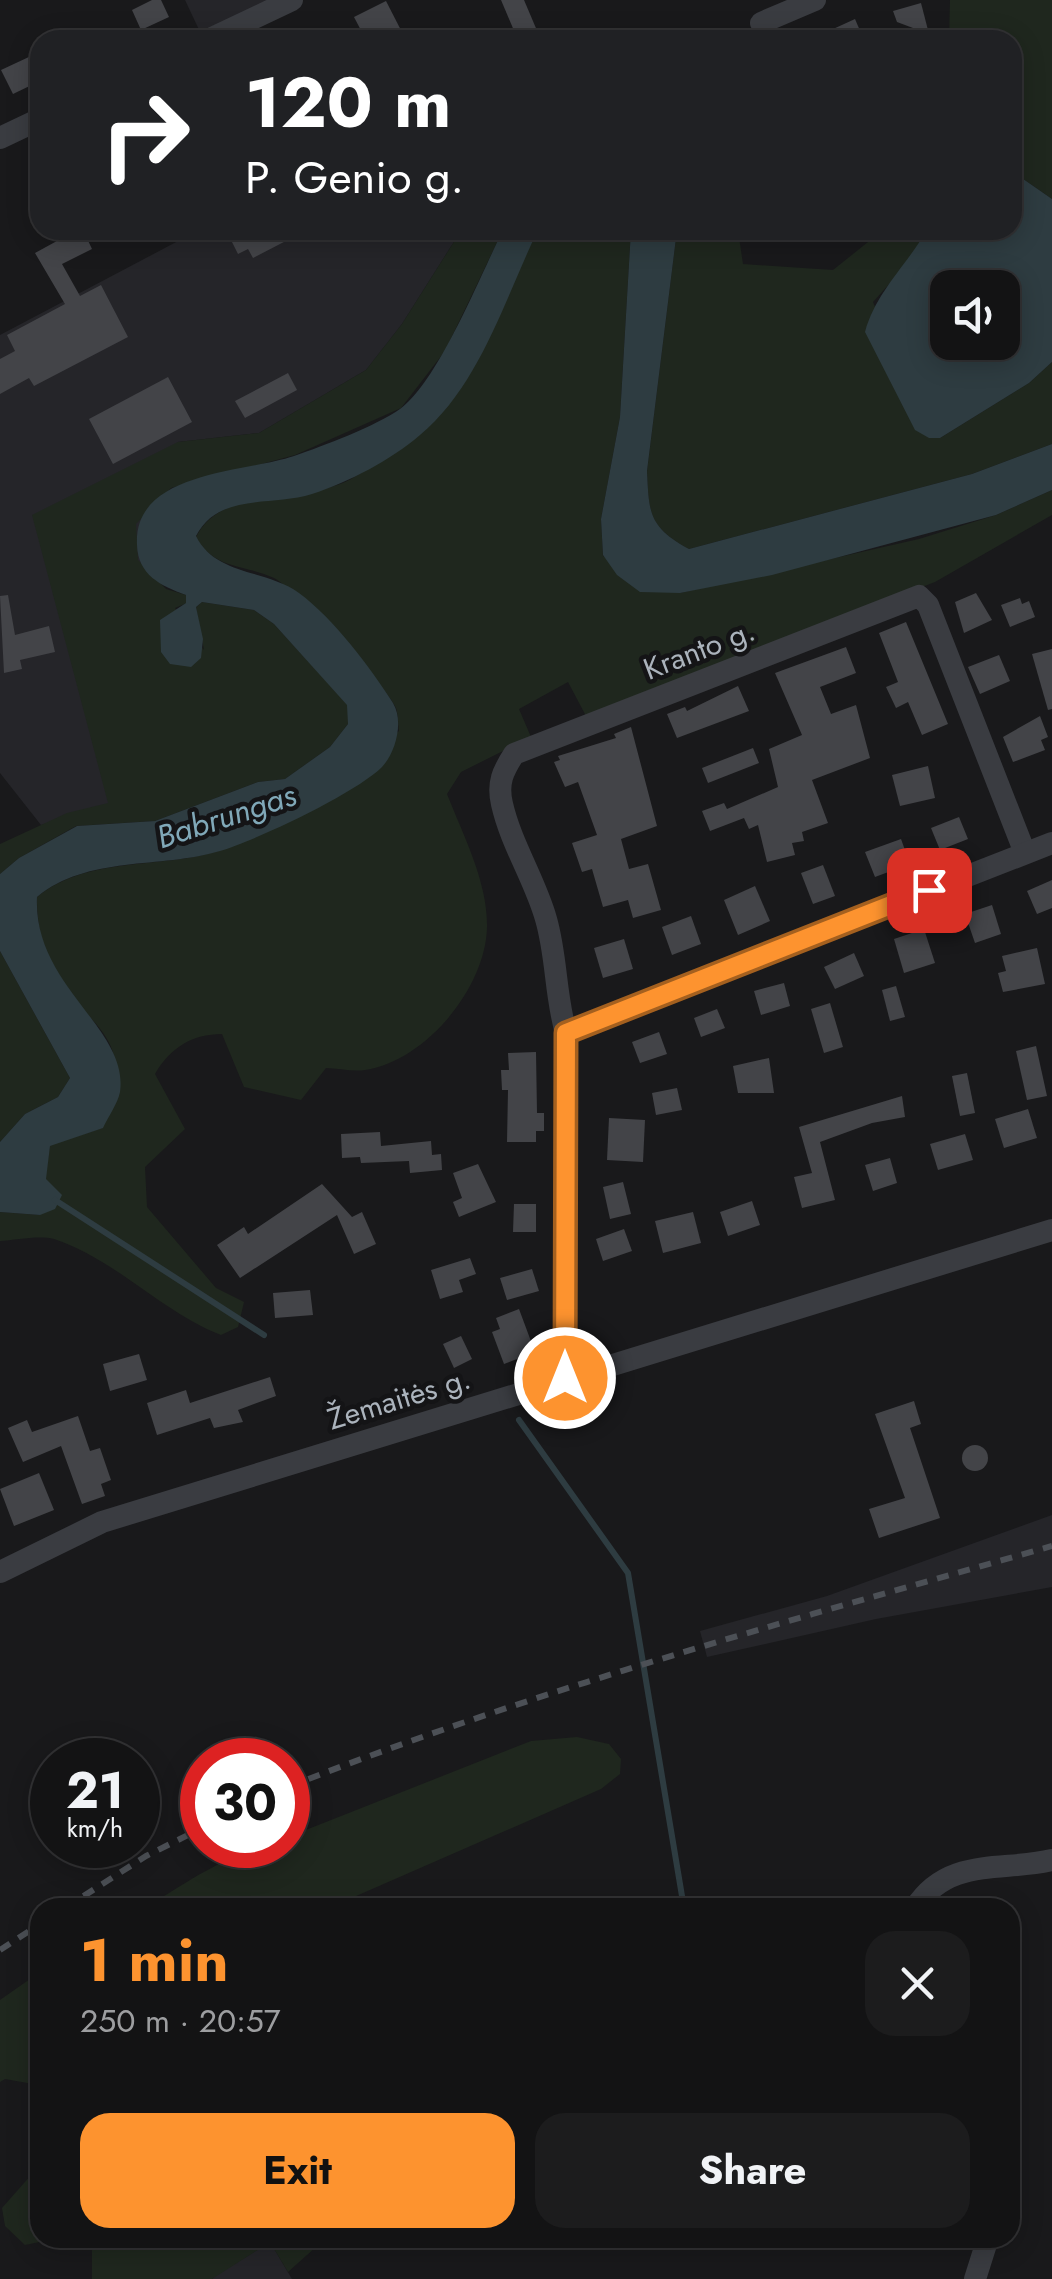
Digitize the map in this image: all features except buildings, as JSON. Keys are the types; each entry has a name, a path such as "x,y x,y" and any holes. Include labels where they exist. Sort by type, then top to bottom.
{"street":[{"path":"229,30 292,0"},
{"path":"761,23 815,0"},
{"path":"0,138 30,124"},
{"name":"Kranto g.","path":"566,1033 555,998 553,948 545,916 502,804 500,777 514,754 550,739 919,596 928,605 1025,853"},
{"path":"565,1378 566,1033 1052,843"},
{"name":"Žemaitės g.","path":"0,1572 102,1522 1052,1230"},
{"path":"926,1898 944,1879 972,1869 1052,1860"},
{"path":"975,2279 985,2248"}],"shaded area":[{"path":"185,0 274,0 210,30 199,30"},
{"path":"950,0 1052,0 1052,199 1022,178 1022,30 949,30"},
{"path":"180,240 455,240 402,324 366,370 259,433 178,442 108,804 41,825 0,773 0,335"},
{"path":"455,240 498,240 445,351 401,408 295,455 171,488 136,524 138,560 166,589 186,595 187,603 175,608 204,650 196,607 202,602 254,610 274,624 348,705 348,724 330,747 285,779 258,782 155,821 76,826 19,858 0,874 0,844 67,813 108,803 32,515 178,442 259,433 366,370 402,324"},
{"path":"533,240 630,240 620,417 601,519 603,556 680,593 919,539 996,515 1052,490 1052,515 935,582 586,716 568,682 519,709 531,737 461,772 447,794 479,876 487,927 476,973 464,996 430,1037 388,1064 360,1070 326,1068 301,1100 244,1087 222,1034 183,1044 155,1074 185,1129 145,1167 147,1207 216,1288 244,1302 238,1327 221,1335 76,1248 48,1238 0,1241 0,1212 40,1215 50,1145 102,1128 114,1073 108,1041 73,999 51,964 39,925 37,897 79,875 198,856 244,841 313,798 399,731 396,708 389,697 299,599 274,578 221,561 203,548 196,537 209,519 227,508 320,490 342,483 368,467 494,304"},
{"path":"676,240 739,240 743,264 833,270 870,240 921,240 909,262 873,302 929,438 940,438 1029,383 1052,362 1052,444 972,474 689,549 666,534 654,518 647,471"},
{"path":"0,951 70,1078 58,1097 25,1114 0,1142"},
{"path":"1052,1515 1052,1587 876,1619 707,1657 700,1631 827,1596"},
{"path":"577,1737 609,1744 621,1759 620,1774 601,1789 352,1898 161,1898 212,1868 310,1868 310,1828 531,1741"},
{"path":"30,1979 30,2083 5,2079 0,2082 0,2000"},
{"path":"30,2176 30,2244 25,2245 5,2226 2,2208"},
{"path":"92,2248 261,2248 212,2279 92,2279"},
{"path":"260,2248 274,2248 292,2279 212,2279"},
{"path":"274,2248 315,2248 288,2272"}],"water":[{"path":"1022,178 1052,199 1052,362 1029,383 940,438 929,438 915,430 865,332 920,240 1022,240"},
{"name":"Babrungas","path":"498,240 534,240 475,366 441,415 420,435 355,477 312,494 247,503 218,513 196,536 216,558 299,593 338,630 393,703 398,727 391,753 382,767 351,790 257,837 197,856 79,875 37,897 40,928 50,956 110,1047 119,1069 120,1092 103,1128 50,1146 46,1179 62,1195 55,1209 40,1215 0,1212 0,1142 25,1114 58,1097 70,1078 0,951 0,874 19,858 77,826 155,821 258,782 285,779 330,747 348,724 347,705 274,624 254,610 202,602 196,607 203,639 201,658 191,667 170,664 161,652 160,620 186,603 186,595 146,572 137,545 141,521 153,502 171,489 221,472 294,456 364,429 400,409 429,376"},
{"path":"630,240 676,240 647,471 654,518 676,541 689,549 972,474 1052,444 1052,490 996,515 772,575 680,593 640,592 617,575 603,555 601,519 620,417"}],"waterway":[{"path":"55,1200 264,1335"},
{"path":"519,1420 628,1573 682,1898"}],"railway":[{"path":"310,1779 571,1687 1052,1546"},
{"path":"81,1898 180,1839"},
{"path":"0,1950 30,1930"}],"route":[{"path":"565,1378 566,1033 929,890"}]}
